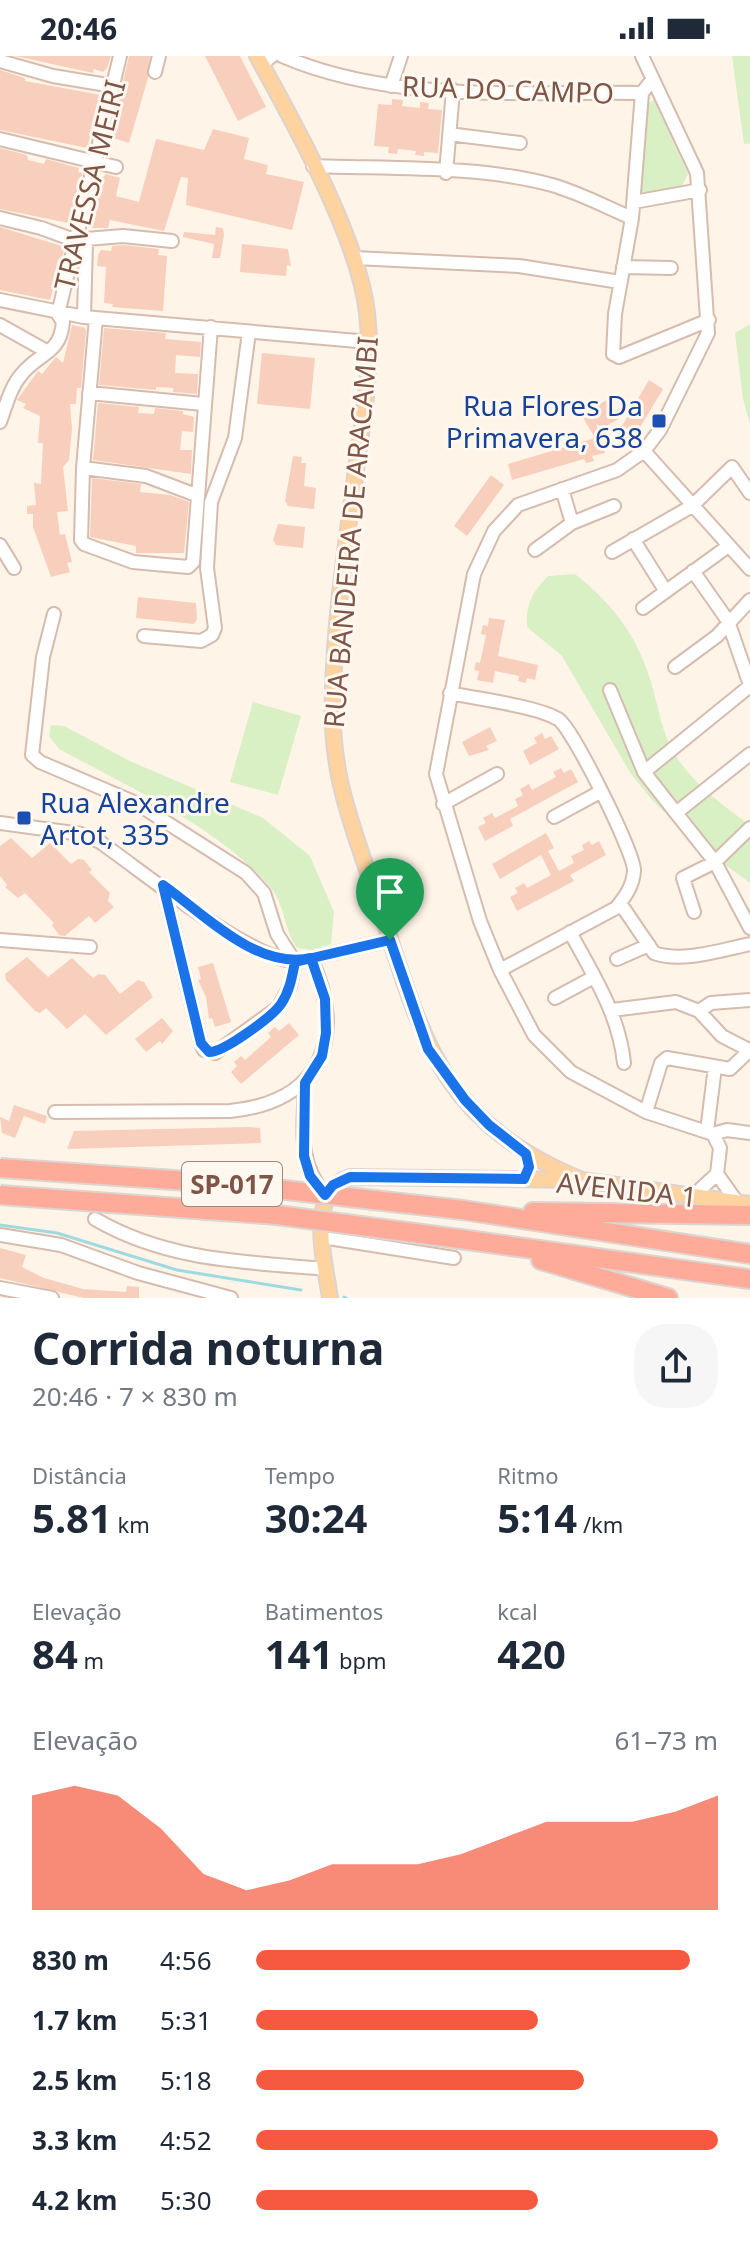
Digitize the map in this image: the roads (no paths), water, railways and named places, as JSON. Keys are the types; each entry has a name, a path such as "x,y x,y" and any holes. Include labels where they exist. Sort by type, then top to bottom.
{"highway":[{"name":"SP-017","path":"0,1168 232,1184 463,1210 750,1254"},
{"name":"SP-017","path":"0,1195 277,1215 750,1279"},
{"path":"504,1215 746,1207"},
{"path":"497,1245 668,1298"}],"main road":[{"name":"RUA BANDEIRA DE ARACAMBI","path":"264,59 355,258 365,299 369,342 367,387 342,576 332,730 338,781 428,1049 473,1108 526,1154 582,1180"},
{"path":"524,1179 529,1167 526,1154"},
{"name":"AVENIDA 1","path":"325,1195 333,1185 350,1177 582,1180 746,1207"},
{"path":"325,1195 322,1237 330,1298"}],"street":[{"name":"TRAVESSA MEIRI","path":"48,352 57,346 61,335 63,322 58,314 80,240 94,161 120,56"},
{"path":"155,72 159,56"},
{"name":"RUA DO CAMPO","path":"282,56 312,67 391,86 642,93"},
{"path":"391,86 401,56"},
{"path":"642,56 692,160 700,190 709,320 704,346 660,430 644,451 617,470 518,505 504,517 474,574 436,774 480,921 500,970 534,1035 552,1056 571,1072 646,1112 710,1132 727,1130 750,1133"},
{"path":"0,61 53,76 113,86"},
{"path":"652,80 642,93 634,202 612,340 615,357 709,320"},
{"path":"446,173 453,90"},
{"path":"449,134 520,143"},
{"path":"0,139 116,167"},
{"path":"313,166 446,173 552,185 632,218"},
{"path":"634,202 700,190"},
{"path":"0,218 80,240 123,236 172,241"},
{"path":"80,240 90,318 82,543 133,562 191,566 211,327"},
{"path":"355,258 519,266 620,282"},
{"path":"623,267 671,268"},
{"path":"0,300 90,318 369,342"},
{"path":"0,325 48,352 30,365 5,395 0,422"},
{"path":"144,636 201,641 212,635 215,621 207,568 211,502 235,438 249,332"},
{"path":"89,393 203,404"},
{"path":"644,451 727,547 750,569"},
{"path":"612,552 692,506 734,467 750,493"},
{"path":"83,468 146,476 211,502"},
{"path":"562,489 572,523"},
{"path":"535,550 572,523 614,506"},
{"path":"633,539 665,590"},
{"path":"0,545 14,568"},
{"path":"643,608 727,547"},
{"path":"644,772 750,685 728,621 693,571"},
{"path":"675,667 717,636 750,600"},
{"path":"54,614 43,657 32,755 40,762 136,803 246,873 264,893 277,934 295,962 290,986 279,1007 215,1053 204,1050 163,885"},
{"path":"610,690 644,772 715,862 750,928"},
{"path":"450,693 558,719 567,727 633,857 633,880 620,903 500,970"},
{"path":"676,813 750,754"},
{"path":"443,804 497,774"},
{"path":"554,817 600,792"},
{"path":"0,823 81,834 100,842 267,956 295,962 390,940"},
{"path":"694,912 683,878 715,862 750,828"},
{"path":"620,903 649,945 662,956 712,953 750,944"},
{"path":"570,932 612,1010 621,1037 624,1063"},
{"path":"0,940 90,947"},
{"path":"617,959 649,945"},
{"path":"55,1112 257,1108 277,1103 305,1083 322,1056 326,1033 325,999 311,958"},
{"path":"555,998 594,977"},
{"path":"699,1011 711,1003 750,1000"},
{"path":"612,1010 676,1002 699,1011 722,1036 749,1050 735,1067 715,1067 667,1058 661,1063 646,1112"},
{"path":"693,1196 717,1174 720,1148 710,1132 715,1067"},
{"path":"305,1083 304,1156 310,1176 325,1195"},
{"path":"717,1174 746,1207"},
{"path":"95,1219 151,1247 239,1261 326,1269"},
{"path":"0,1235 61,1245 138,1273 231,1298"},
{"path":"322,1237 454,1258"},
{"path":"0,1288 52,1298"}],"waterway":[{"path":"0,1225 57,1233 177,1270 301,1290"}],"place":[{"name":"Rua Flores Da Primavera, 638","path":"659,421"},
{"name":"Rua Alexandre Artot, 335","path":"24,818"}]}
